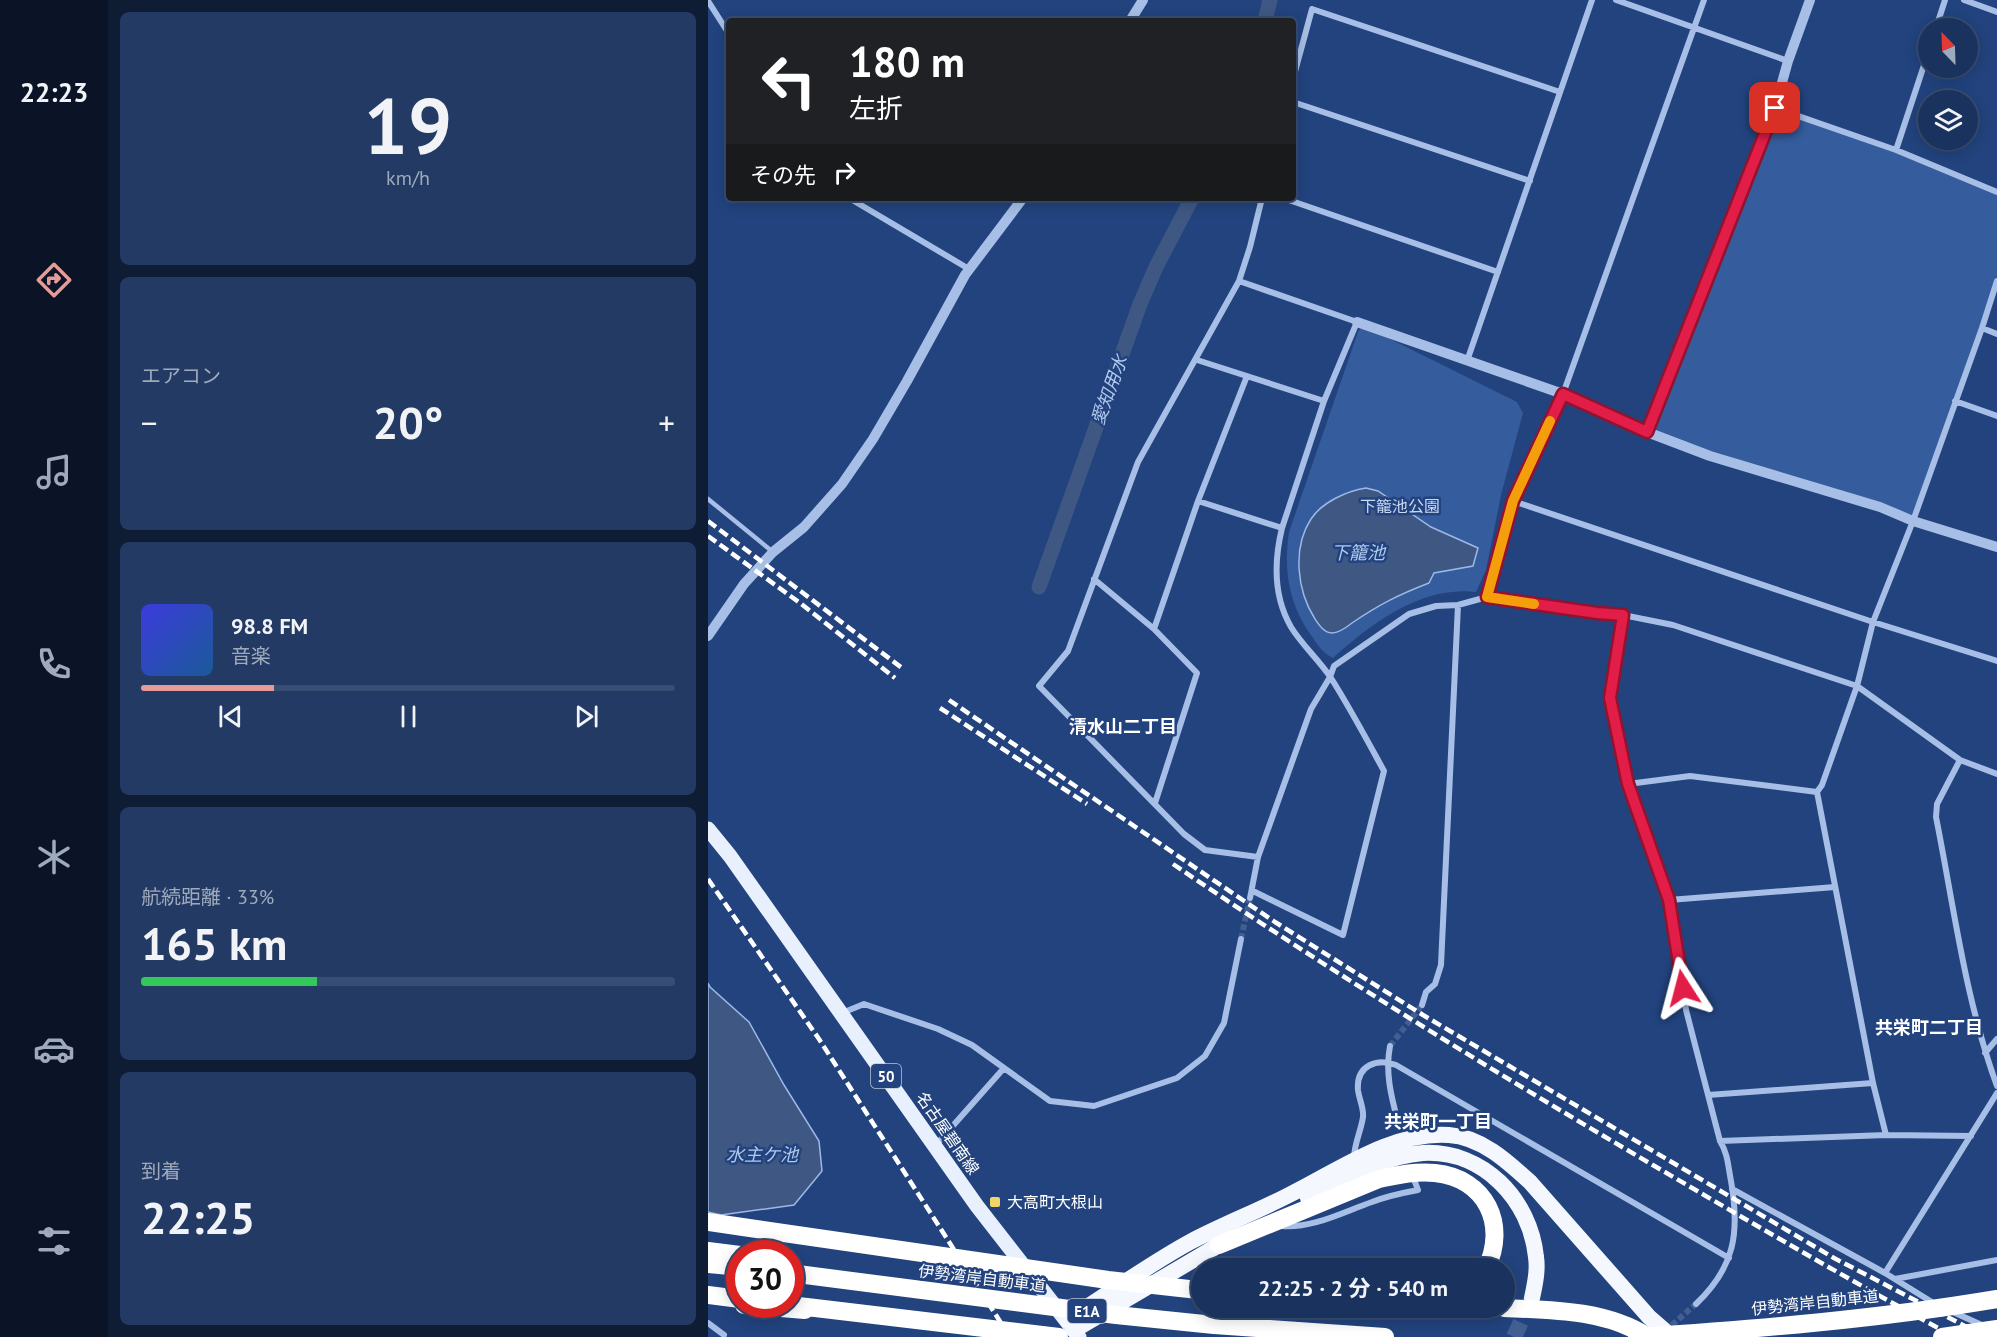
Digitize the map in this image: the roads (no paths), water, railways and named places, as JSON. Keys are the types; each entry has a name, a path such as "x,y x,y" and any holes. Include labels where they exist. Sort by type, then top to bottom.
{"highway":[{"path":"1070,1331 1191,1242 1392,1144 1430,1135 1451,1135 1470,1140 1489,1149 1530,1182 1649,1317 1672,1337"},
{"path":"1070,1331 1266,1219 1378,1164 1422,1153 1455,1156 1473,1163 1500,1182 1520,1207 1528,1222 1536,1258 1536,1278 1532,1298"},
{"path":"1219,1245 1379,1179 1410,1173 1437,1173 1470,1185 1482,1196 1490,1209 1495,1225 1495,1242 1491,1258"},
{"path":"708,1222 1096,1278 1191,1289"},
{"path":"708,1251 726,1253"},
{"path":"804,1263 948,1284 1116,1315"},
{"path":"708,1264 726,1266"},
{"name":"伊勢湾岸自動車道","path":"804,1276 1116,1315 1224,1326 1385,1337"},
{"path":"708,1295 726,1297"},
{"name":"伊勢湾岸自動車道","path":"1637,1337 1849,1319 1997,1299"},
{"path":"708,1302 726,1304"},
{"name":"E1A","path":"804,1307 905,1318 1070,1331"},
{"path":"1515,1309 1585,1314 1614,1320 1648,1337"},
{"path":"804,1310 905,1318"},
{"path":"1942,1337 1997,1331"}],"main road":[{"name":"名古屋碧南線","path":"708,829 730,856 977,1206 1070,1331"}],"street":[{"path":"1132,18 1143,0"},
{"path":"1467,361 1592,0"},
{"path":"1616,0 1788,61"},
{"path":"1487,597 1513,501 1563,394 1704,0"},
{"path":"1647,432 1775,108 1788,61 1810,0"},
{"path":"1939,18 1945,0"},
{"path":"1964,0 1997,12"},
{"path":"708,1 726,29"},
{"path":"1296,68 1312,9 1560,92"},
{"path":"1896,150 1920,78"},
{"path":"1296,103 1530,181"},
{"path":"1775,108 1896,150 1997,192"},
{"path":"854,201 969,269"},
{"path":"708,636 744,584 773,552 804,526 842,484 885,420 969,269 1021,201"},
{"path":"1258,857 1205,850 1184,834 1039,686 1068,651 1138,462 1197,360 1239,281 1261,201"},
{"path":"1292,201 1498,272"},
{"path":"1239,281 1563,394 1647,432 1710,456 1880,507 1913,521 1997,547"},
{"path":"1887,1135 1874,1083 1817,792 1822,785 1857,686 1873,622 1913,521 1997,281"},
{"path":"1253,891 1343,935 1384,771 1330,677 1290,625 1276,581 1278,544 1282,528 1324,401 1357,322"},
{"path":"1982,328 1997,334"},
{"path":"1197,360 1324,401"},
{"path":"1154,629 1198,501 1247,376"},
{"path":"1954,401 1997,417"},
{"path":"1198,501 1282,528"},
{"path":"1513,501 1873,622 1997,661"},
{"path":"1094,579 1154,629 1197,673 1155,803"},
{"path":"1250,898 1258,857 1311,709 1334,666 1409,614 1436,606 1458,605 1487,597 1623,615 1673,625 1857,686 1960,760 1997,774"},
{"path":"1422,1005 1426,992 1435,984 1441,966 1458,605"},
{"path":"1623,615 1610,698 1628,784 1669,900 1686,1010 1720,1141 1727,1152 1732,1189 1736,1231 1729,1258 1722,1274 1696,1304"},
{"path":"1960,760 1937,804 1936,817 1962,956 1985,1053 1997,1086"},
{"path":"1628,784 1690,776 1817,792"},
{"path":"1669,900 1835,887"},
{"path":"842,1013 864,1004 938,1029 972,1045 1050,1101 1094,1106 1177,1078 1204,1056 1224,1023 1240,939"},
{"path":"1985,1053 1997,1040"},
{"path":"1390,1046 1387,1062 1389,1086 1398,1122"},
{"path":"1354,1161 1354,1149 1364,1114 1358,1092 1358,1081 1369,1065 1387,1062 1396,1065 1729,1258"},
{"path":"935,1146 1004,1068"},
{"path":"1708,1095 1874,1083"},
{"path":"1885,1273 1997,1093"},
{"path":"1720,1141 1887,1135 1971,1136"},
{"path":"1268,1225 1291,1227 1310,1223 1374,1201 1418,1190 1415,1182"},
{"path":"1732,1189 1885,1273 1923,1298 1997,1331"},
{"path":"1895,1279 1997,1260"},
{"path":"708,1323 724,1335"}],"lane":[{"path":"708,499 773,552"}],"water":[{"name":"下籠池","path":"1366,488 1378,491 1431,527 1478,548 1473,566 1434,573 1429,583 1380,605 1340,631 1329,633 1317,621 1304,596 1299,569 1301,543 1311,519 1322,507 1343,495"},
{"name":"水主ケ池","path":"708,983 749,1022 819,1141 822,1171 794,1205 721,1215 708,1212"}],"waterway":[{"name":"愛知用水","path":"1266,18 1270,0"},
{"name":"愛知用水","path":"1039,587 1140,304 1156,267 1190,201"}],"tunnel":[{"path":"1241,939 1250,898"},
{"path":"1390,1046 1422,1005"},
{"path":"1514,1337 1532,1298"},
{"path":"1665,1331 1696,1304"}],"railway":[{"path":"708,521 902,668"},
{"path":"708,536 800,603 895,678"},
{"path":"949,700 1275,922 1423,1015 1834,1258 1986,1337"},
{"path":"940,708 1087,804"},
{"path":"1173,864 1299,948 1491,1069 1787,1243 1955,1337"},
{"path":"708,879 819,1039 1010,1337"}],"place":[{"name":"大高町大根山","path":"995,1202"}],"district":[{"name":"清水山二丁目","path":"1123,726"},
{"name":"共栄町二丁目","path":"1929,1027"},
{"name":"共栄町一丁目","path":"1438,1121"}],"park label":[{"name":"下籠池公園","path":"1400,506"}]}
